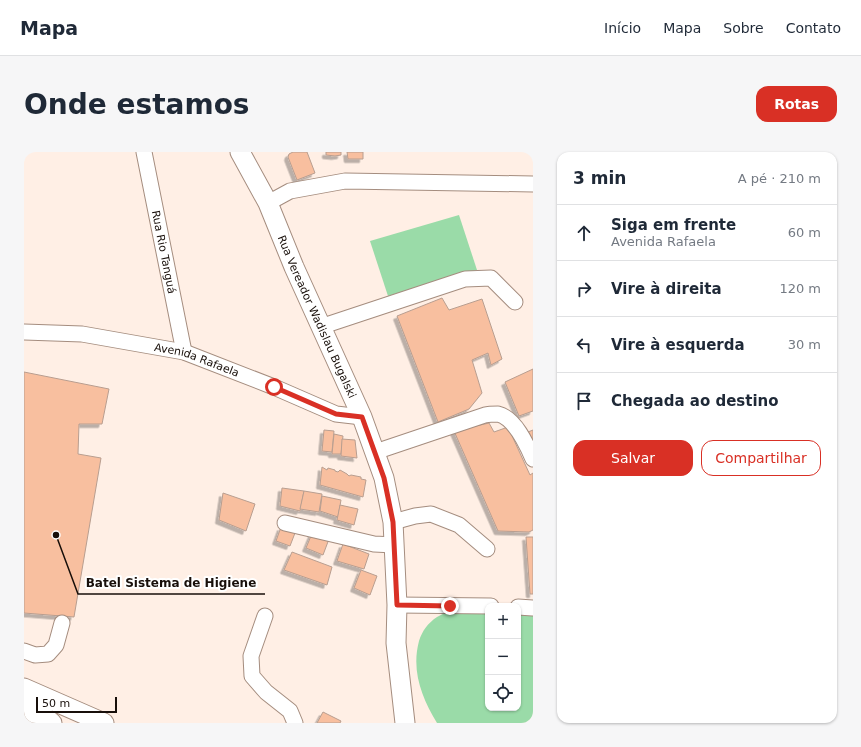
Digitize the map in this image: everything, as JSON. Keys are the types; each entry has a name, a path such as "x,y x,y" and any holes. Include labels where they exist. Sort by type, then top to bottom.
{"main road":[{"name":"Rua Vereador Wadislau Bugalski","path":"240,152 268,203 320,327 362,417 384,478 393,522 397,605 396,643 406,721"},
{"path":"24,688 104,723"},
{"path":"24,698 52,723"},
{"path":"24,717 36,723"}],"street":[{"name":"Rua Rio Tanguá","path":"144,152 184,352"},
{"path":"268,203 290,191 345,181 533,184"},
{"path":"320,327 465,279 491,278 514,302"},
{"name":"Avenida Rafaela","path":"24,332 82,334 184,352 274,387 336,414 362,417"},
{"path":"375,452 485,414 498,414 509,419 520,434 533,459"},
{"path":"393,522 415,516 431,514 459,526 487,549"},
{"path":"285,523 374,544 394,545"},
{"path":"397,605 485,606"},
{"path":"521,607 533,608"},
{"path":"266,616 251,656 252,676 266,692 290,711 295,723"},
{"path":"24,651 35,655 48,654 56,645 62,623"}],"green space":[{"path":"459,215 477,270 388,296 370,241"},
{"path":"485,608 485,711 521,711 521,609 533,610 533,723 437,723 427,704 419,684 417,674 416,663 420,637 428,625 437,617 449,612"}],"building":[{"path":"293,152 307,152 315,173 297,180 288,157 289,154"},
{"path":"326,152 341,152 341,155 326,155"},
{"path":"347,152 363,152 363,159 348,159"},
{"path":"442,298 449,310 482,299 502,359 491,365 488,353 472,360 482,393 469,409 438,422 397,316"},
{"path":"533,369 533,411 519,416 505,382"},
{"path":"24,372 109,389 102,424 79,424 78,454 101,458 74,617 24,613"},
{"path":"489,423 494,432 508,427 530,475 533,473 533,530 529,532 498,531 454,431"},
{"path":"324,430 334,431 332,452 322,451"},
{"path":"533,430 533,443 528,432"},
{"path":"334,434 343,436 341,454 332,454"},
{"path":"342,439 355,440 357,458 341,456"},
{"path":"322,467 327,470 328,468 338,472 340,470 349,476 361,477 361,479 366,480 363,497 320,485"},
{"path":"282,488 304,491 300,511 280,506"},
{"path":"304,491 322,494 319,512 300,509"},
{"path":"223,493 255,504 246,531 219,520"},
{"path":"322,496 341,500 338,517 320,511"},
{"path":"340,505 358,509 354,525 337,520"},
{"path":"281,527 295,533 290,546 276,541"},
{"path":"313,531 329,539 323,555 306,548"},
{"path":"526,537 533,537 533,594 530,594"},
{"path":"343,544 369,554 364,569 337,561"},
{"path":"292,552 332,567 327,585 284,570"},
{"path":"361,570 377,576 370,595 354,588"},
{"path":"323,712 341,721 340,723 317,723"}],"place":[{"name":"Batel Sistema de Higiene","path":"56,535"}],"route":[{"path":"274,387 336,414 362,417 384,478 393,522 397,605 450,606"}]}
